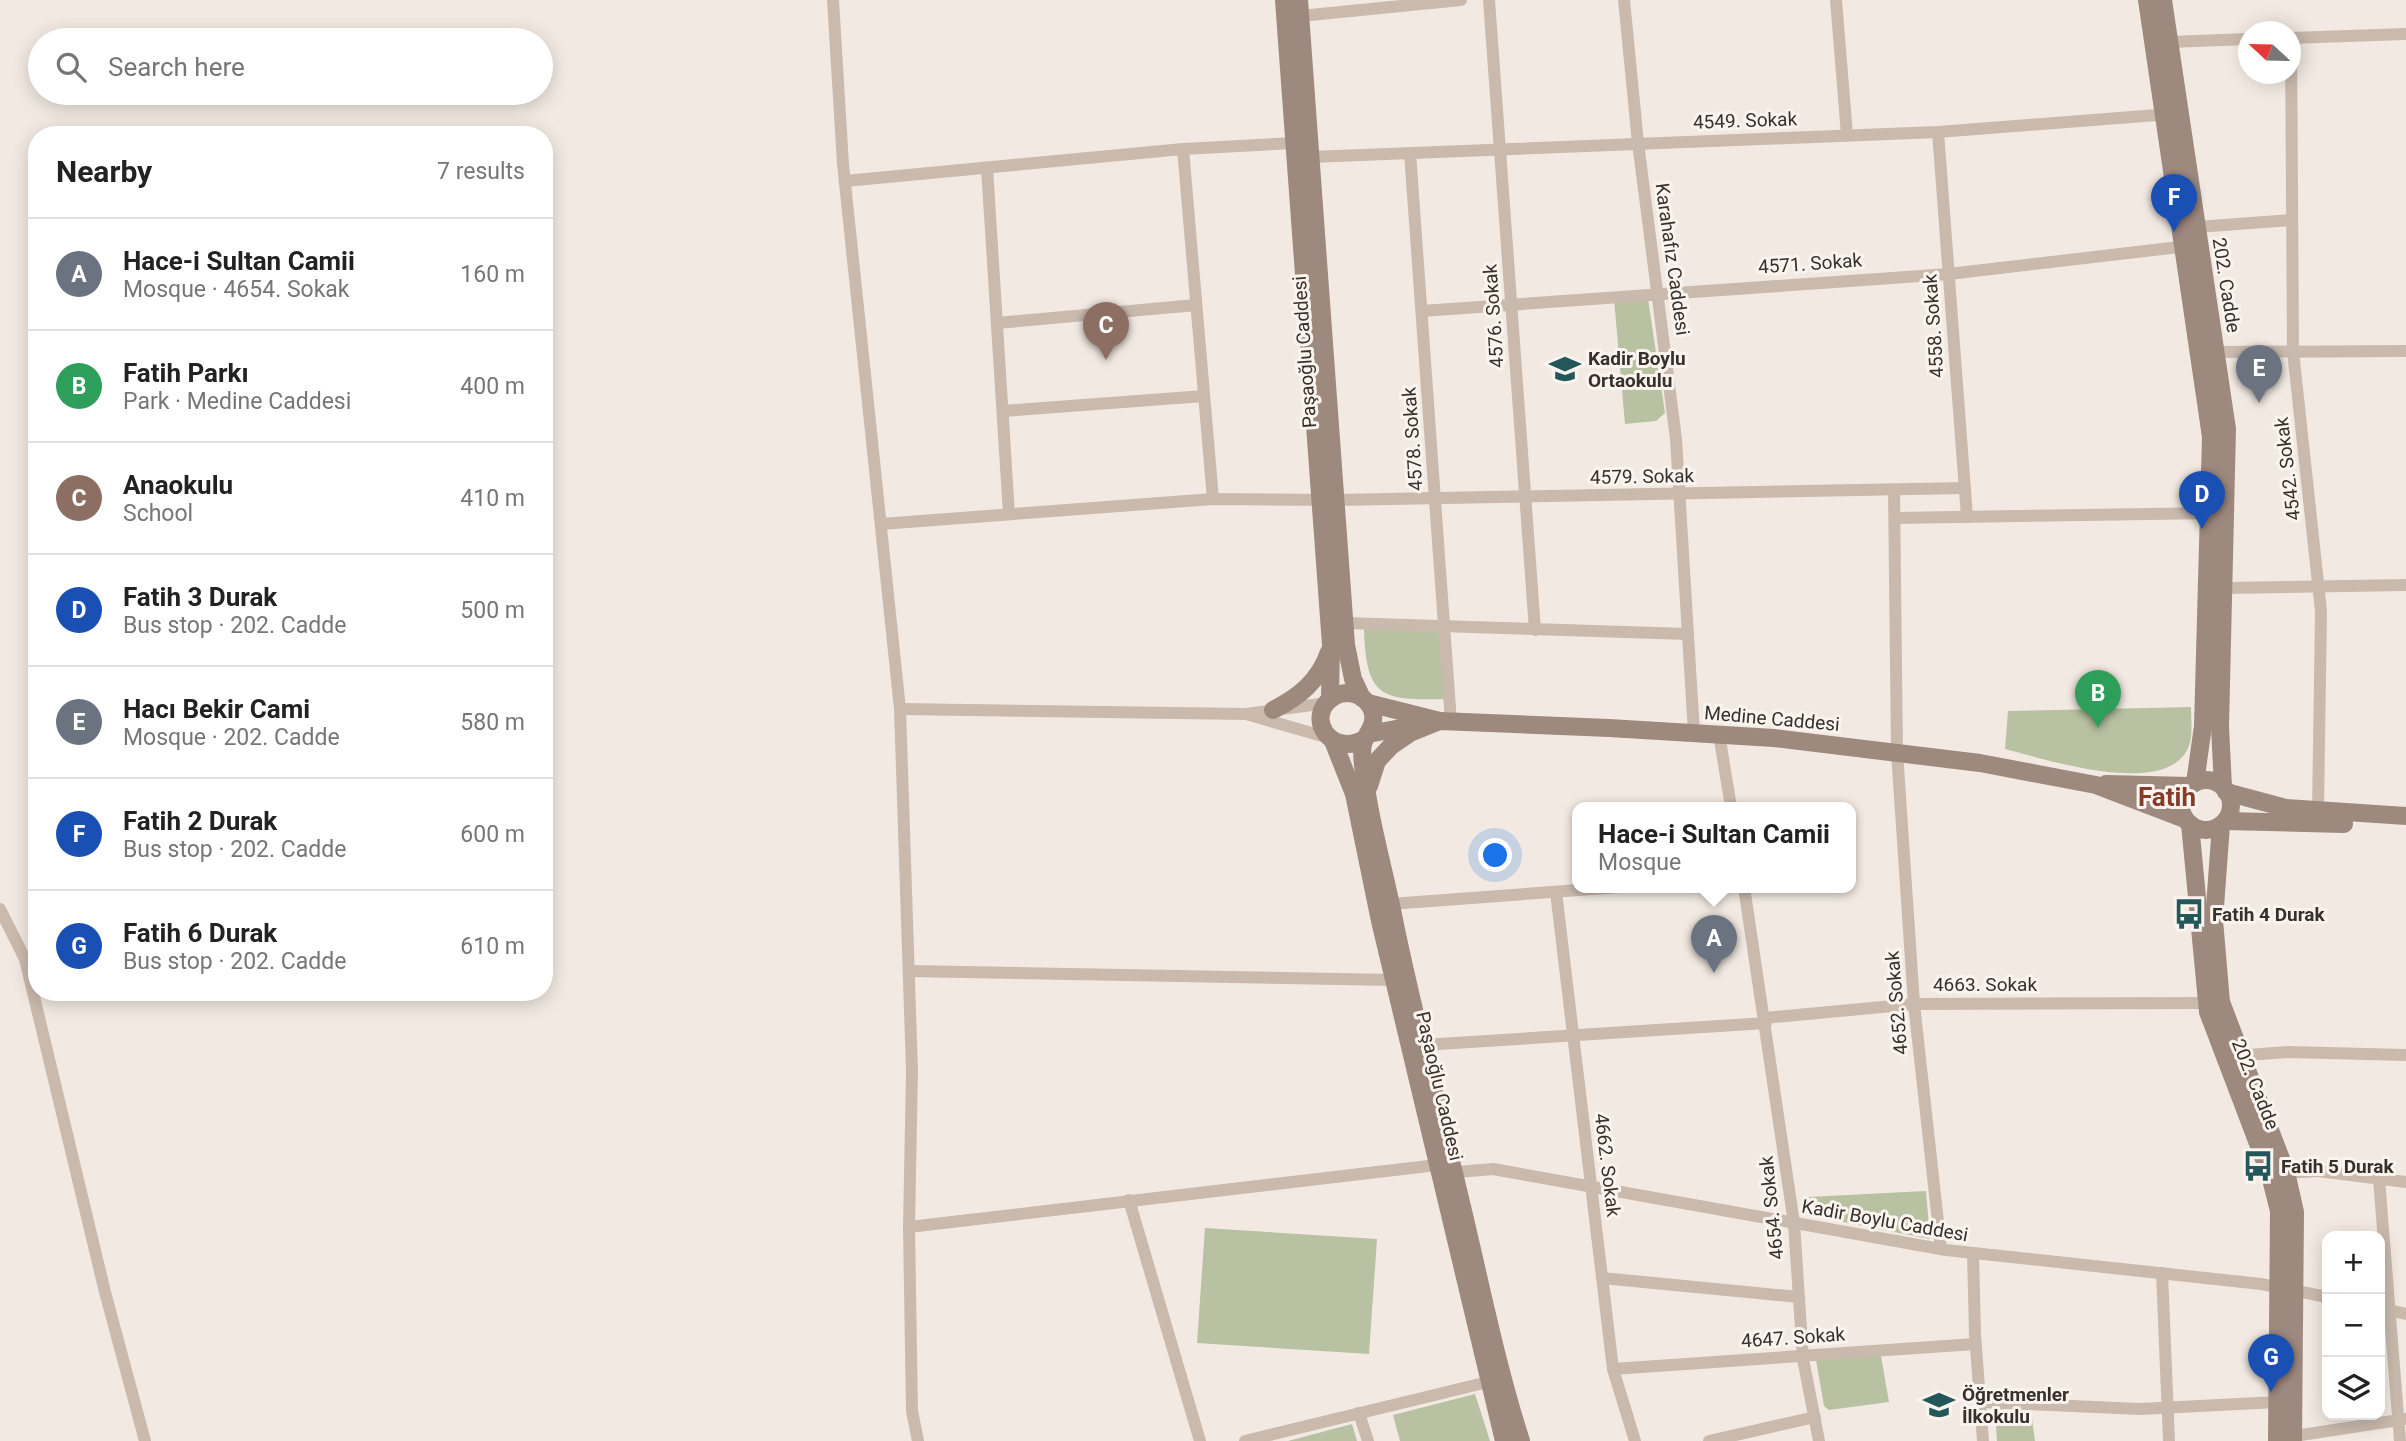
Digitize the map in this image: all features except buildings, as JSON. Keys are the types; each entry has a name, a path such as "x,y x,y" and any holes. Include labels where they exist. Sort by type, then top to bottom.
{"street":[{"path":"833,0 845,181 900,709 912,1071 909,1227 912,1411 918,1441"},
{"name":"Paşaoğlu Caddesi","path":"1284,0 1294,143 1328,500 1349,666 1365,700"},
{"path":"1300,8 1461,0"},
{"name":"4576. Sokak","path":"1489,0 1535,629"},
{"name":"Karahafız Caddesi","path":"1624,0 1679,494 1694,733"},
{"path":"1836,0 1847,135"},
{"name":"202. Cadde","path":"2147,0 2172,114 2216,352 2227,429 2218,513 2203,726 2193,784"},
{"name":"202. Cadde","path":"2163,0 2169,42 2172,114"},
{"name":"Paşaoğlu Caddesi","path":"1300,8 1311,157 1328,500 1331,645 1329,701"},
{"path":"2301,38 2406,34"},
{"path":"2169,42 2238,39"},
{"name":"4542. Sokak","path":"2291,84 2293,351 2320,586 2318,811"},
{"name":"4549. Sokak","path":"1311,157 1938,132 2172,114"},
{"name":"4558. Sokak","path":"1938,132 1967,517"},
{"path":"845,181 1183,149 1294,143"},
{"path":"1183,149 1213,499"},
{"name":"4578. Sokak","path":"1410,153 1444,626 1446,722"},
{"path":"987,168 1009,514"},
{"name":"4571. Sokak","path":"1422,311 1658,292 1949,274 2193,239 2292,220"},
{"name":"202. Cadde","path":"2193,239 2224,588 2220,740 2224,789"},
{"path":"997,323 1196,305"},
{"path":"2216,352 2406,351"},
{"path":"1003,411 1204,396"},
{"name":"4579. Sokak","path":"881,524 1213,499 1328,500 1965,488"},
{"name":"4652. Sokak","path":"1894,490 1898,752 1914,1004 1941,1250"},
{"path":"1895,518 2218,513"},
{"path":"2224,588 2406,585"},
{"path":"1345,623 1688,634"},
{"path":"1273,710 1294,699 1311,684 1331,645"},
{"path":"900,709 1246,714 1329,701 1343,693 1365,700 1373,715 1366,737 1348,746 1246,714"},
{"name":"Medine Caddesi","path":"1365,700 1446,722 1719,734 1980,763 2096,785 2193,784"},
{"path":"1329,701 1321,716 1321,725 1331,740"},
{"path":"1368,792 1373,769 1382,755 1410,733 1446,722"},
{"name":"Medine Caddesi","path":"1366,737 1446,722"},
{"path":"1719,734 1730,802"},
{"name":"Paşaoğlu Caddesi","path":"1366,737 1363,765 1368,792 1390,904 1423,1045 1444,1170 1488,1382 1504,1441"},
{"name":"Paşaoğlu Caddesi","path":"1331,740 1354,794 1394,980 1444,1170 1521,1441"},
{"path":"2406,816 2286,808 2224,789 2207,780 2193,784 2181,800 2187,822 2203,830 2223,823 2406,828"},
{"name":"Medine Caddesi","path":"2096,785 2187,822"},
{"path":"2223,823 2230,809 2224,789"},
{"name":"202. Cadde","path":"2187,822 2206,1003 2232,1056 2295,1212 2278,1402 2285,1439"},
{"name":"202. Cadde","path":"2223,823 2214,895 2216,963 2232,1056"},
{"path":"1390,904 1572,891"},
{"name":"4662. Sokak","path":"1556,892 1613,1369 1634,1441"},
{"name":"4654. Sokak","path":"1745,893 1794,1223 1803,1355 1819,1441"},
{"path":"0,909 25,959 28,971"},
{"path":"909,971 1394,980"},
{"path":"35,1001 105,1292 145,1441"},
{"name":"4663. Sokak","path":"1423,1045 1765,1021 1914,1004 2206,1003"},
{"path":"2232,1056 2288,1052 2406,1055"},
{"name":"Kadir Boylu Caddesi","path":"909,1227 1129,1200 1444,1170 1493,1169 1973,1255 2162,1273 2287,1288 2322,1296"},
{"path":"2278,1173 2318,1171 2406,1182"},
{"path":"2379,1179 2383,1294"},
{"path":"1129,1200 1200,1441"},
{"path":"1973,1255 1983,1441"},
{"path":"2162,1273 2169,1441"},
{"path":"1601,1278 1799,1297"},
{"name":"202. Cadde","path":"2285,1439 2287,1288"},
{"path":"2385,1309 2406,1314"},
{"path":"2385,1316 2401,1420 2400,1441"},
{"name":"4647. Sokak","path":"1613,1369 1976,1344"},
{"path":"1245,1441 1488,1382"},
{"path":"1980,1402 2167,1409 2278,1402"},
{"path":"1359,1413 1368,1441"},
{"path":"1709,1441 1815,1417"},
{"path":"2285,1439 2401,1420"}],"green space":[{"path":"1647,292 1665,413 1656,421 1625,424 1614,299"},
{"path":"1364,629 1442,631 1448,699 1408,699 1383,691 1375,683 1369,670"},
{"path":"2191,707 2189,746 2177,762 2157,771 2104,772 2005,749 2008,711"},
{"path":"1926,1191 1930,1239 1807,1215 1808,1197"},
{"path":"1205,1228 1377,1239 1369,1354 1197,1343"},
{"path":"1881,1356 1889,1402 1829,1410 1824,1406 1816,1360"},
{"path":"1475,1394 1490,1441 1400,1441 1393,1415"},
{"path":"1995,1409 2031,1412 2035,1441 1997,1441"},
{"path":"1352,1424 1357,1441 1288,1441"}],"place":[{"name":"Fatih 2 Durak","path":"2174,232"},
{"name":"Anaokulu","path":"1106,360"},
{"name":"Kadir Boylu Ortaokulu","path":"1565,369"},
{"name":"Hacı Bekir Cami","path":"2259,403"},
{"name":"Fatih 3 Durak","path":"2202,529"},
{"name":"Fatih Parkı","path":"2098,728"},
{"name":"Fatih 4 Durak","path":"2189,914"},
{"name":"Hace-i Sultan Camii","path":"1714,973"},
{"name":"Fatih 5 Durak","path":"2258,1166"},
{"name":"Fatih 6 Durak","path":"2271,1392"},
{"name":"Öğretmenler İlkokulu","path":"1939,1405"}],"district":[{"name":"Fatih","path":"2167,797"}]}
